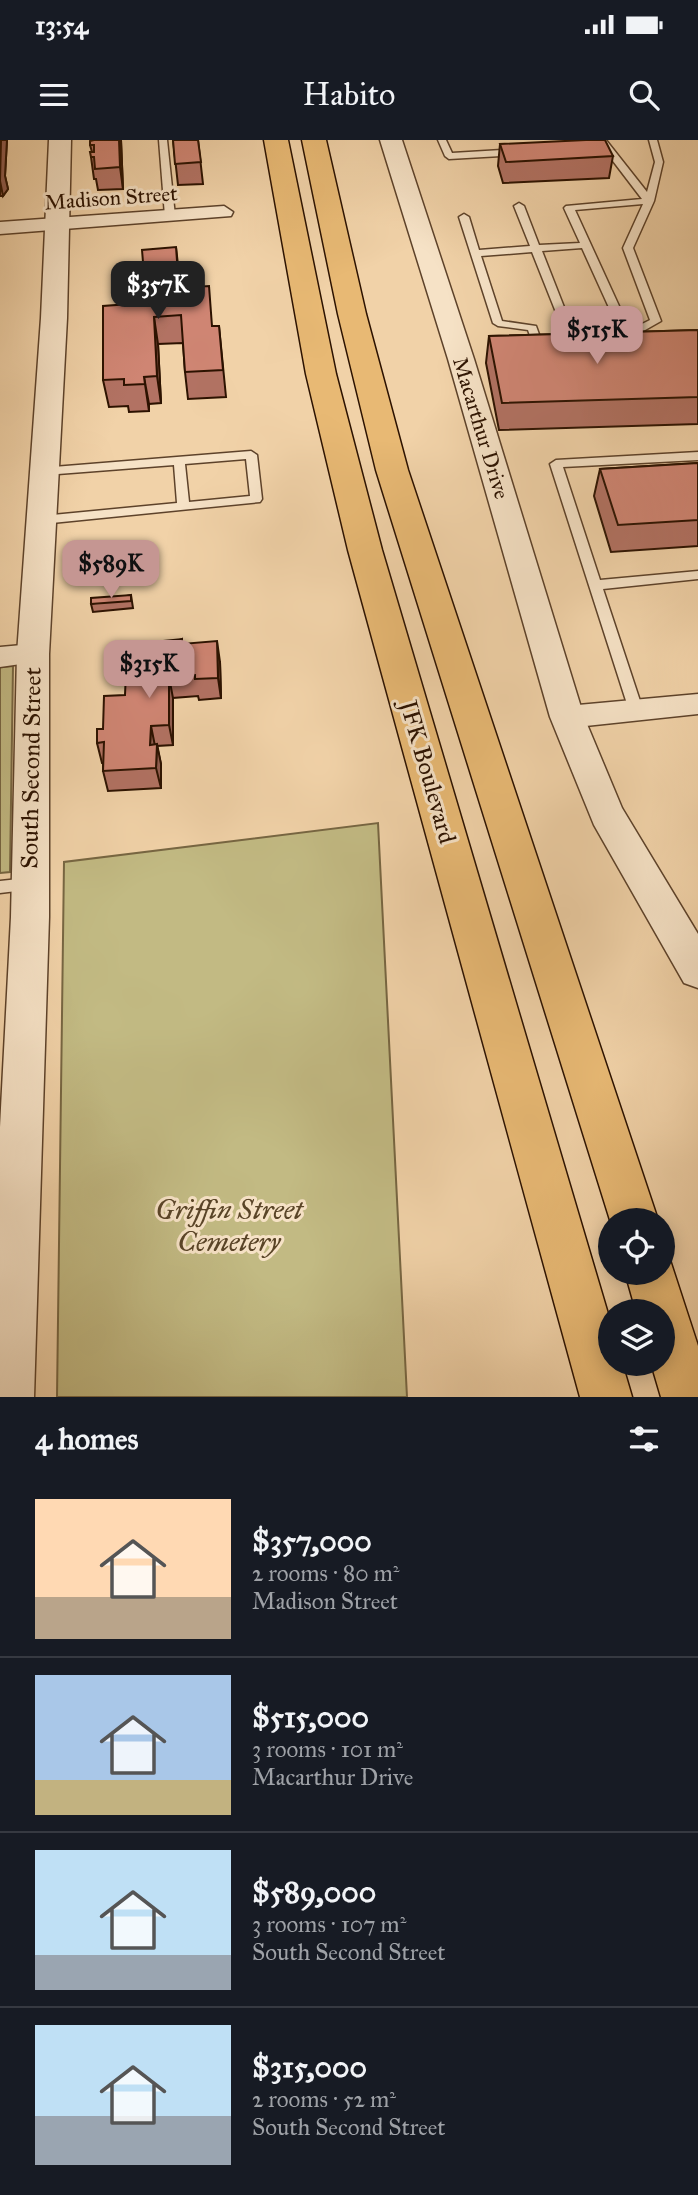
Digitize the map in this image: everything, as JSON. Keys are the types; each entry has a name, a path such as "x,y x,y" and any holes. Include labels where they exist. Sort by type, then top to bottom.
{"main road":[{"name":"JFK Boulevard","path":"276,140 321,374 361,537 606,1397"},
{"path":"314,140 352,314 392,470 630,1208"},
{"path":"675,1355 687,1397"}],"street":[{"name":"South Second Street","path":"10,1397 17,655 42,520 60,140"},
{"name":"Macarthur Drive","path":"391,140 461,359 567,717"},
{"name":"Madison Street","path":"0,228 225,212"},
{"path":"698,704 567,717 607,814 698,970"}],"lane":[{"path":"163,140 170,216"},
{"path":"442,140 449,156 526,151"},
{"path":"612,344 656,321 628,248 649,201 659,162 653,140"},
{"path":"591,147 603,143 649,201"},
{"path":"627,336 569,208 649,201"},
{"path":"519,206 575,348"},
{"path":"464,217 498,323 532,328 540,351"},
{"path":"475,253 586,245"},
{"path":"563,349 587,346"},
{"path":"528,352 552,350"},
{"path":"42,520 256,499 251,455 45,471"},
{"path":"636,710 556,464 698,456"},
{"path":"178,460 183,506"},
{"path":"595,585 698,575"}],"green space":[{"path":"13,666 10,872 0,873 0,667"},
{"name":"Griffin Street Cemetery","path":"378,823 407,1397 57,1397 64,862"}],"building":[{"path":"119,140 120,167 95,169 94,157 91,157 90,152 94,152 94,145 90,145 90,141"},
{"path":"173,140 198,140 201,162 175,164"},
{"path":"605,140 613,156 506,162 500,144"},
{"path":"176,247 179,288 209,286 212,326 219,326 223,370 185,372 181,315 154,317 157,376 144,377 145,384 124,385 124,379 103,380 103,306 129,304 128,263 143,262 142,250"},
{"path":"698,330 698,397 502,403 489,336"},
{"path":"698,463 698,520 618,525 600,469"},
{"path":"131,595 131,601 91,604 91,598"},
{"path":"182,639 182,644 217,641 218,678 195,679 195,675 169,677 169,725 151,726 150,745 157,744 156,768 103,771 104,742 97,743 97,729 103,729 104,696 125,695 127,649 164,646 164,641"}]}
